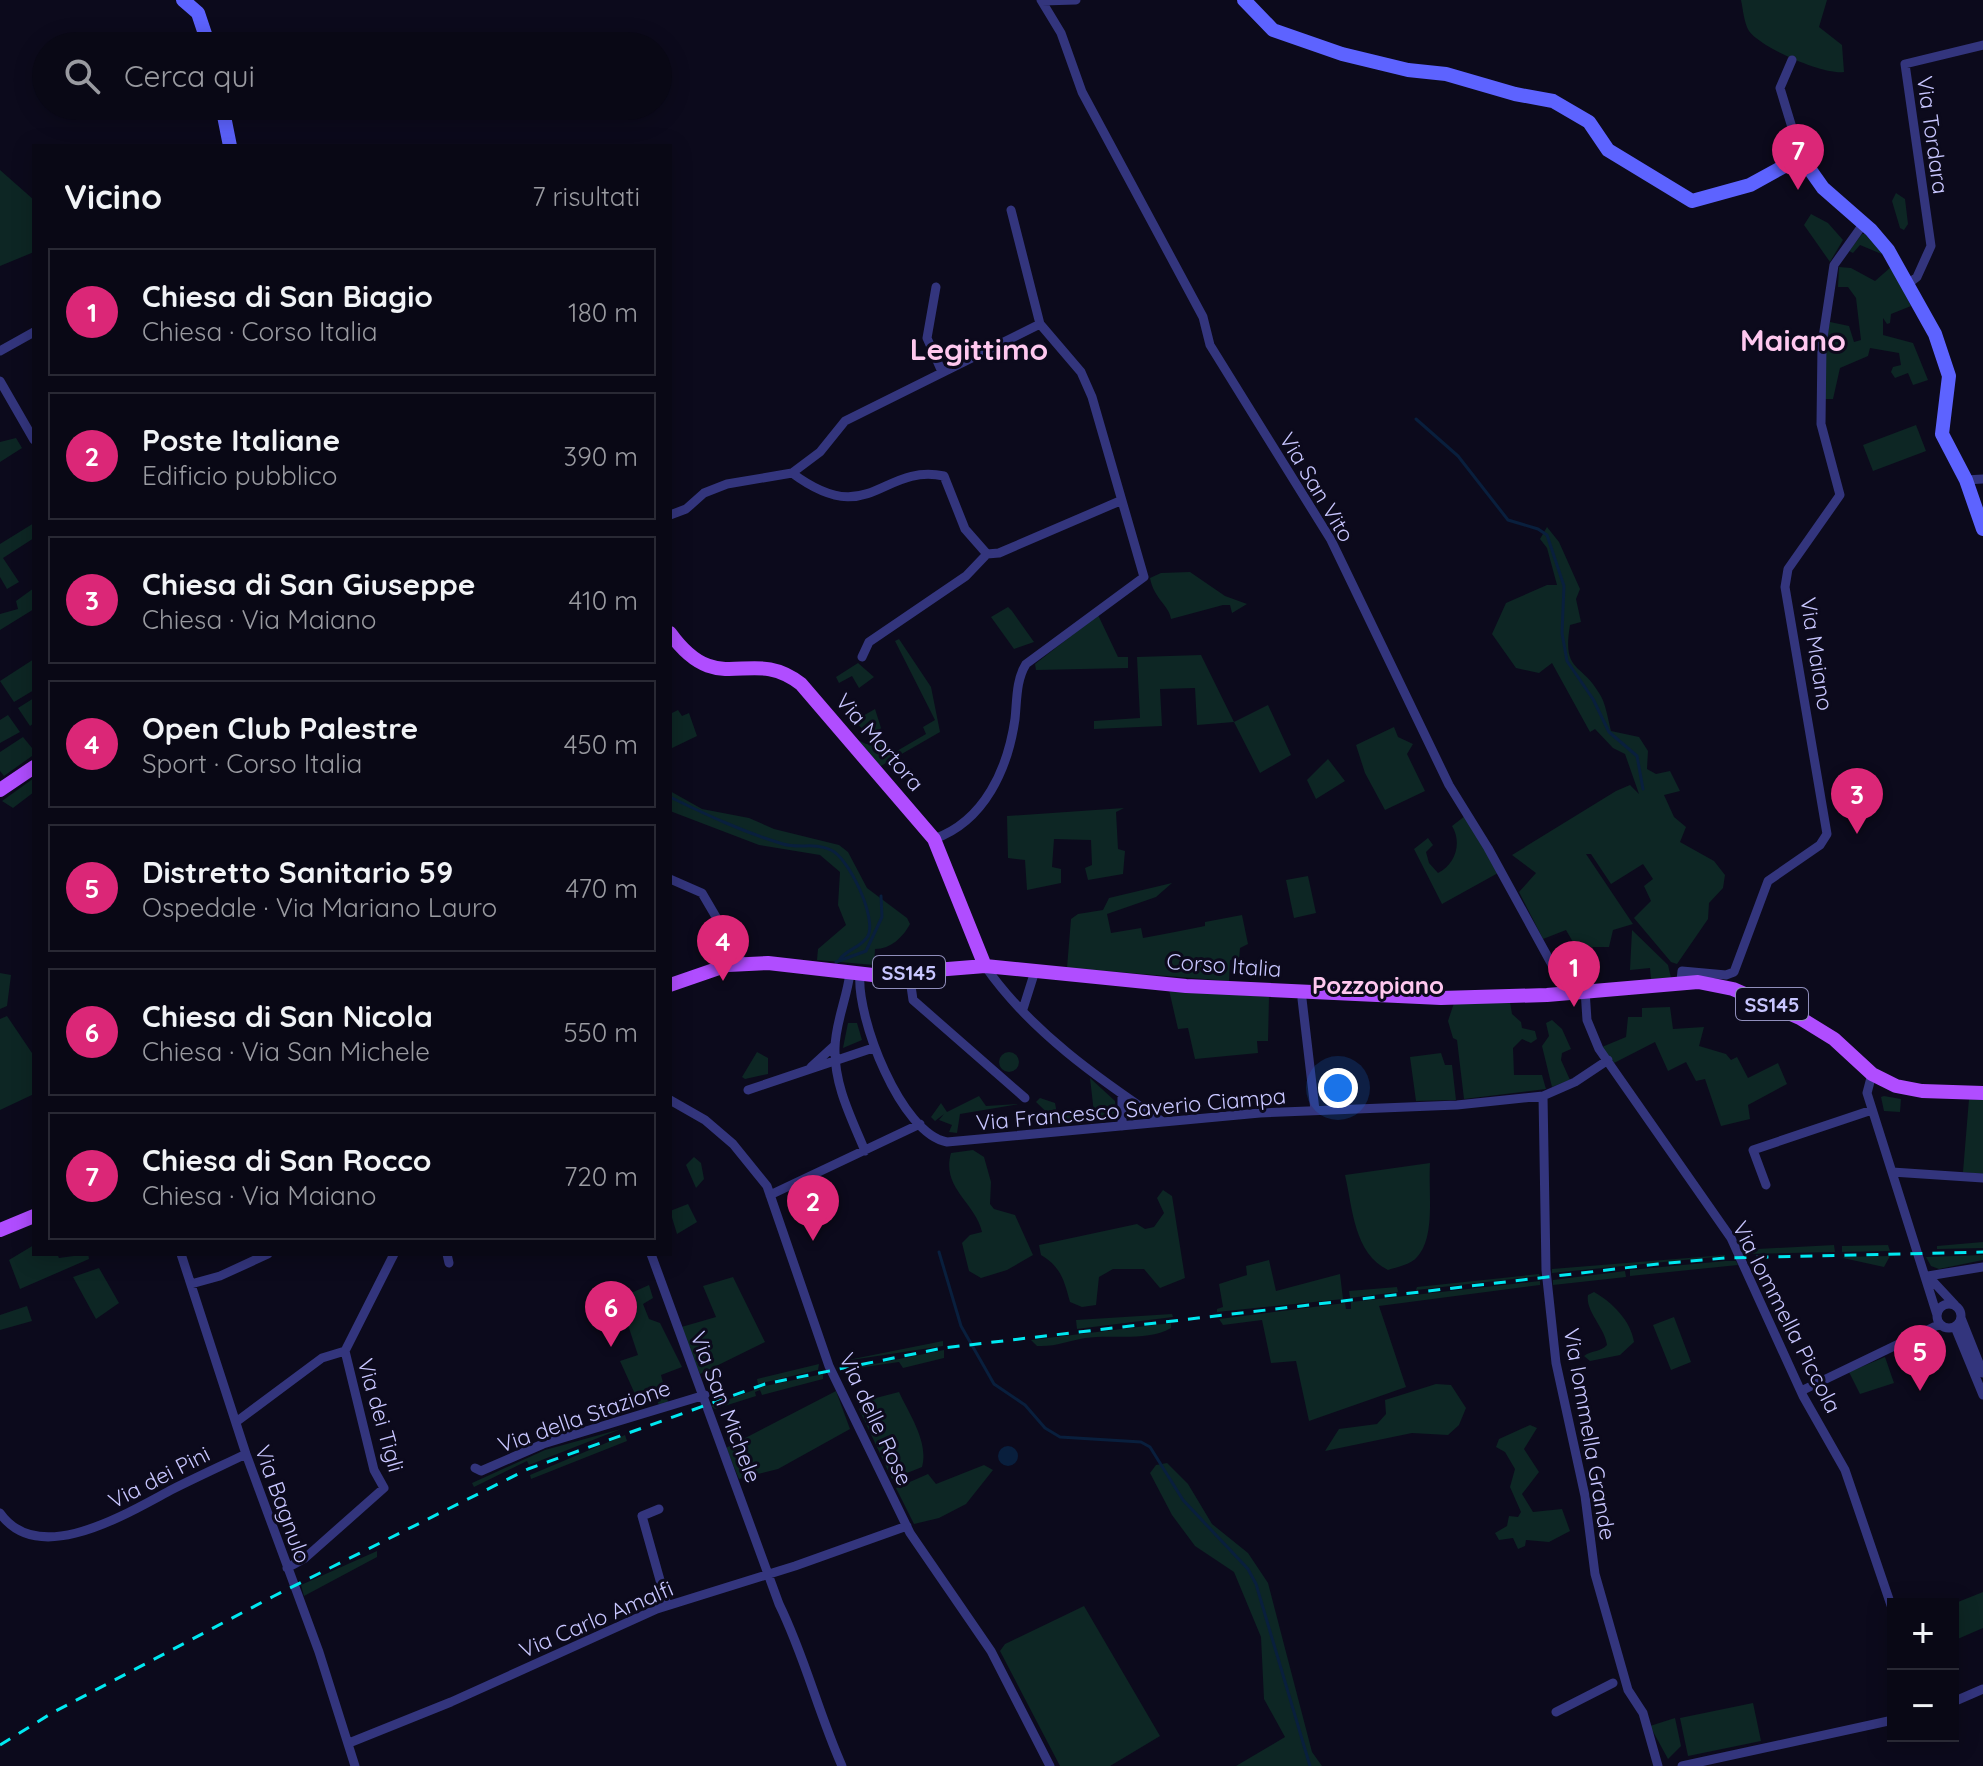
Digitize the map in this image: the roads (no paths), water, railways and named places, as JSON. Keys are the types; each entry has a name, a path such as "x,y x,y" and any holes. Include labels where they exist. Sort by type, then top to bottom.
{"main road":[{"name":"Via Mortora","path":"672,636 688,657 701,665 725,670 775,670 801,684 934,839 985,966"},
{"path":"0,790 32,768"},
{"name":"Corso Italia","path":"672,984 713,969 743,963 855,973 985,966 1186,986 1403,997 1522,996 1681,981 1722,985 1769,1002 1826,1034 1872,1074 1914,1091 1983,1093"},
{"path":"0,1230 32,1217"}],"street":[{"path":"1042,1 1076,0"},
{"path":"1244,0 1273,30 1342,54 1553,101 1589,122 1608,150 1617,157 1692,201 1750,185 1801,157"},
{"path":"189,1 205,32"},
{"name":"Via San Vito","path":"1042,1 1061,33 1082,92 1203,317 1210,345 1331,540 1449,785 1488,848 1567,992"},
{"name":"Via Tordara","path":"1908,284 1917,277 1931,246 1905,64 1983,45"},
{"path":"1792,60 1780,88 1801,157 1823,188 1864,223 1896,260 1945,358 1949,383 1942,434 1966,480 1983,529"},
{"path":"225,120 230,144"},
{"path":"934,839 963,821 993,790 1005,768 1019,678 1026,664 1144,577 1087,384 1081,372 1040,324 1011,210"},
{"name":"Via Maiano","path":"1681,981 1682,971 1726,975 1734,972 1768,881 1820,845 1827,834 1785,582 1788,569 1839,497 1821,424 1822,344 1834,265 1864,223"},
{"path":"936,287 927,338 942,372"},
{"path":"672,514 686,509 704,493 727,484 792,473 820,452 845,421 1040,324"},
{"path":"0,351 32,333"},
{"path":"0,381 32,437"},
{"path":"792,473 817,491 846,498 927,474 944,476 965,529 987,554"},
{"path":"1966,480 1983,479"},
{"path":"862,657 869,642 966,576 987,554 999,553 1120,501"},
{"path":"672,880 702,893 743,963"},
{"path":"985,966 1023,1009 1122,1097 1163,1122"},
{"path":"1023,1009 1035,971"},
{"path":"909,972 913,1000 1025,1098"},
{"path":"811,1067 835,1045 854,1005 855,973"},
{"path":"770,1195 920,1124 879,1064 854,1005 855,973"},
{"path":"1585,990 1587,1020 1608,1060"},
{"path":"1302,999 1315,1110"},
{"path":"835,1045 835,1060 848,1115 865,1151"},
{"path":"748,1090 873,1048"},
{"name":"Via Francesco Saverio Ciampa","path":"920,1124 936,1140 958,1143 1315,1110 1457,1105 1543,1096 1575,1082 1608,1060"},
{"name":"Via Iommella Piccola","path":"1608,1060 1731,1238 1801,1391 1849,1480 1889,1598"},
{"path":"1872,1074 1866,1088 1872,1110 1928,1276 1939,1319 1955,1327 1983,1395"},
{"name":"Via Iommella Grande","path":"1543,1096 1546,1270 1556,1363 1585,1496 1595,1574 1620,1680 1643,1713 1658,1766"},
{"path":"1122,1097 1122,1126"},
{"name":"Via delle Rose","path":"672,1101 705,1120 733,1144 752,1165 770,1195 829,1366 907,1526 991,1651 1050,1766"},
{"path":"1766,1185 1753,1150 1872,1110"},
{"path":"1892,1172 1983,1178"},
{"name":"Via Bagnulo","path":"182,1256 246,1454 355,1766"},
{"path":"191,1284 220,1276 264,1256"},
{"path":"236,1422 322,1358 345,1351 393,1256"},
{"name":"Via San Michele","path":"652,1256 705,1395 767,1573 801,1648 817,1705 842,1766"},
{"path":"1928,1276 1983,1267"},
{"path":"1928,1276 1955,1305 1983,1373"},
{"path":"1801,1391 1939,1319 1944,1305 1955,1305"},
{"path":"1955,1327 1961,1318"},
{"name":"Via dei Tigli","path":"287,1568 305,1558 384,1488 374,1470 345,1351"},
{"name":"Via della Stazione","path":"475,1468 481,1471 543,1444 705,1395"},
{"name":"Via dei Pini","path":"0,1513 18,1531 52,1538 70,1534 120,1519 246,1454"},
{"path":"659,1509 642,1516 662,1607"},
{"name":"Via Carlo Amalfi","path":"349,1743 451,1702 662,1607 907,1526"},
{"path":"1556,1712 1620,1680"},
{"path":"1959,1699 1983,1689"},
{"path":"1682,1766 1887,1721"}],"water":[{"path":"1008,1446 1015,1449 1018,1456 1015,1463 1008,1466 1001,1463 998,1456 1001,1449"}],"waterway":[{"path":"1416,419 1458,456 1508,520 1547,535 1564,586 1562,633 1567,661 1593,699 1609,732 1637,756 1643,789"},
{"path":"672,798 768,839 789,845 825,848 838,855 860,889 870,927 865,940 840,959"},
{"path":"836,962 866,951 882,917 881,896"},
{"path":"939,1252 961,1326 994,1384 1025,1405 1045,1428 1060,1437 1141,1442 1150,1447 1183,1500 1248,1569 1256,1584 1310,1766"}],"railway":[{"path":"0,1745 52,1713 274,1596 528,1469 765,1384 943,1348 1658,1264 1725,1258 1983,1252"}],"place":[{"name":"Chiesa di San Rocco","path":"1798,190"},
{"name":"Chiesa di San Giuseppe","path":"1857,834"},
{"name":"Open Club Palestre","path":"723,981"},
{"name":"Chiesa di San Biagio","path":"1574,1007"},
{"name":"Poste Italiane","path":"813,1241"},
{"name":"Chiesa di San Nicola","path":"611,1347"},
{"name":"Distretto Sanitario 59","path":"1920,1391"}],"district":[{"name":"Maiano","path":"1793,340"},
{"name":"Legittimo","path":"979,349"},
{"name":"Pozzopiano","path":"1378,985"}]}
